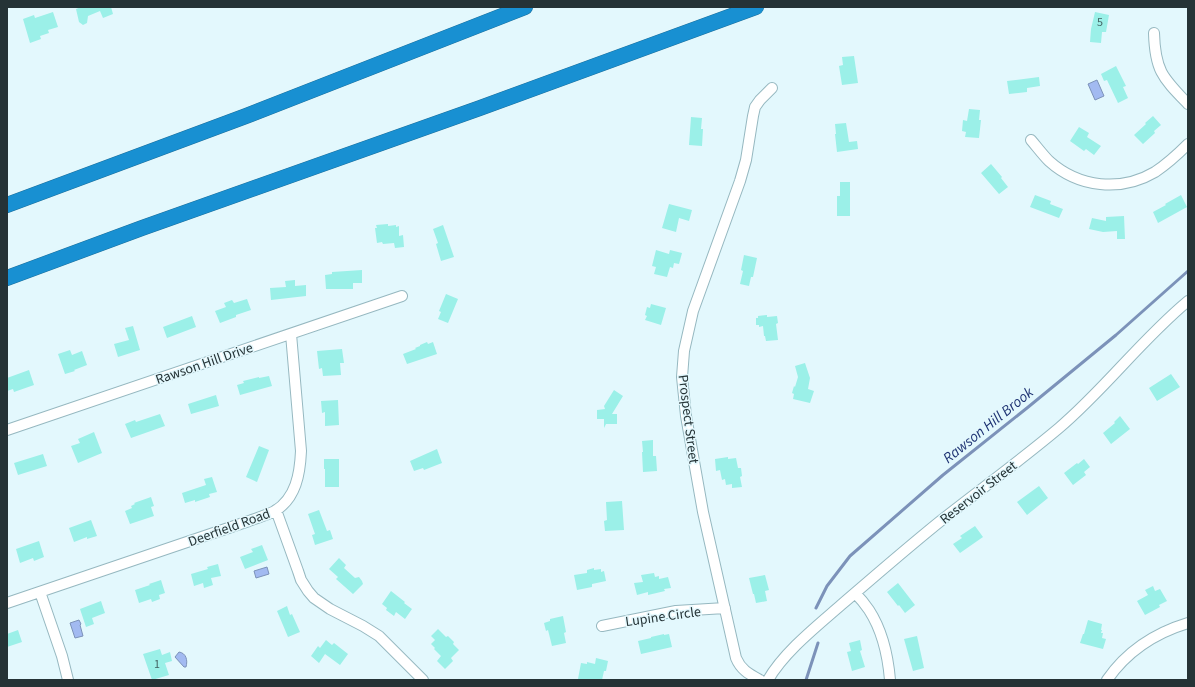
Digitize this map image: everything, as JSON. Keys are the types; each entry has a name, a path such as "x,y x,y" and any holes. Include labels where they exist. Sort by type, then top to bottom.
{"highway":[{"path":"7,205 246,116 526,7"},
{"path":"7,278 756,7"}],"street":[{"path":"1154,33 1155,53 1161,72 1170,86 1188,104"},
{"name":"Prospect Street","path":"760,680 744,671 738,664 703,512 694,464 683,390 682,363 693,311 746,160 752,116 755,107 760,100 772,88"},
{"path":"1031,140 1050,161 1066,173 1086,182 1106,185 1128,183 1147,176 1165,165 1188,144"},
{"name":"Rawson Hill Drive","path":"7,430 402,296"},
{"name":"Reservoir Street","path":"768,680 777,666 798,645 855,593 936,525 1069,419 1160,326 1188,301"},
{"name":"Deerfield Road","path":"7,602 198,539 276,510 285,501 296,485 300,466 301,451 290,334"},
{"path":"276,510 299,575 308,591 314,598 330,609 355,621 378,636 423,680"},
{"path":"40,592 62,656 68,680"},
{"path":"855,593 868,609 878,627 886,652 890,680"},
{"name":"Lupine Circle","path":"602,626 676,611 725,608"},
{"path":"1107,680 1122,661 1146,641 1160,633 1188,622"}],"water":[{"path":"1097,80 1104,96 1095,100 1088,84"},
{"path":"267,567 269,574 256,578 254,571"},
{"path":"79,620 83,636 75,638 70,623"},
{"path":"179,652 186,657 186,667 184,667 175,657"}],"building":[{"path":"81,7 111,7 113,14 103,18 100,11 88,16 87,23 83,25 79,22 76,9"},
{"path":"53,12 58,27 48,30 49,33 40,36 41,39 30,43 23,19 34,15 35,18"},
{"path":"1095,12 1109,15 1106,32 1102,32 1101,43 1090,42"},
{"path":"854,56 858,83 842,85 839,66 843,65 842,57"},
{"path":"1116,66 1126,86 1123,87 1128,98 1118,103 1107,80 1104,81 1101,74"},
{"path":"1039,77 1040,86 1027,88 1027,92 1009,94 1007,81"},
{"path":"969,109 980,110 979,120 981,120 979,138 965,137 966,132 962,131 963,120 967,121"},
{"path":"1153,116 1161,125 1143,144 1134,135"},
{"path":"691,117 702,118 702,146 689,145"},
{"path":"846,123 849,142 857,141 858,149 837,152 835,124"},
{"path":"1079,127 1089,133 1087,137 1101,146 1094,155 1086,149 1084,151 1070,141"},
{"path":"991,164 1008,187 999,194 981,173"},
{"path":"840,182 850,182 850,216 837,216 837,196 840,196"},
{"path":"1035,195 1051,201 1050,204 1063,209 1059,218 1030,207"},
{"path":"1181,195 1187,207 1158,223 1153,212"},
{"path":"669,204 692,210 689,221 679,218 676,232 662,228"},
{"path":"1124,216 1125,239 1117,239 1117,231 1103,232 1089,229 1092,218 1106,221 1106,217"},
{"path":"388,224 388,226 399,226 399,236 403,235 404,247 395,248 394,243 377,243 376,225"},
{"path":"443,225 454,257 441,261 436,244 438,243 433,229"},
{"path":"656,250 669,254 670,250 682,253 679,264 674,263 673,268 670,267 667,277 654,274 656,267 652,266"},
{"path":"744,255 757,258 753,277 751,277 749,286 740,284"},
{"path":"362,270 362,283 353,283 353,289 326,289 325,275 332,274 332,272"},
{"path":"295,280 295,286 306,285 306,296 271,300 270,288 286,287 285,281"},
{"path":"446,294 458,299 448,323 438,319 441,312 439,311"},
{"path":"247,299 251,310 220,323 215,311 226,307 224,303 232,300 234,303"},
{"path":"651,304 666,308 661,325 645,320 647,316 645,315 647,307 650,308"},
{"path":"767,315 767,317 777,316 778,323 776,324 778,340 766,341 763,326 759,327 759,325 756,325 756,318 758,318 758,316"},
{"path":"192,316 196,327 167,338 163,327"},
{"path":"133,326 140,350 118,357 114,344 129,340 125,328"},
{"path":"427,342 428,344 433,342 437,354 407,364 403,354 416,349 415,348"},
{"path":"342,349 344,363 340,363 341,375 323,376 322,368 319,369 317,351"},
{"path":"70,350 72,355 82,351 87,365 65,374 58,354"},
{"path":"805,363 810,378 808,389 814,391 810,403 793,399 794,394 792,393 798,377 795,366"},
{"path":"29,370 34,385 14,392 13,389 7,391 7,378"},
{"path":"1171,374 1180,387 1157,401 1149,388"},
{"path":"269,376 272,386 240,395 237,385 244,383 243,381"},
{"path":"614,390 623,396 612,414 617,414 617,424 606,424 604,428 604,419 597,419 597,410 605,409 604,406"},
{"path":"216,395 219,406 191,414 188,404"},
{"path":"338,400 339,425 325,426 325,412 322,413 321,401"},
{"path":"160,414 165,426 131,438 125,424"},
{"path":"1120,416 1130,429 1111,444 1103,433 1115,423 1114,422"},
{"path":"94,432 102,453 78,463 71,446 80,443 78,439"},
{"path":"653,440 653,456 656,456 657,471 643,472 642,441"},
{"path":"259,446 269,450 257,482 246,477"},
{"path":"437,449 442,463 424,470 423,468 414,471 410,461"},
{"path":"43,454 47,466 18,475 14,463"},
{"path":"728,457 728,459 736,458 738,468 741,468 742,476 740,477 742,487 732,488 732,484 726,485 725,479 722,480 720,470 716,471 715,459"},
{"path":"324,459 339,459 339,487 325,487"},
{"path":"1084,459 1090,467 1084,472 1086,475 1073,485 1064,473"},
{"path":"212,477 217,492 209,494 210,497 195,502 195,500 185,503 182,493 206,485 204,479"},
{"path":"1039,486 1048,498 1027,515 1017,502"},
{"path":"151,497 154,506 151,507 154,516 130,524 125,511 132,508 131,506 135,504 134,503"},
{"path":"622,501 624,530 605,531 604,521 607,520 606,502"},
{"path":"319,510 327,531 330,530 333,539 315,545 312,535 315,534 308,514"},
{"path":"91,520 97,536 87,539 87,537 74,542 69,528"},
{"path":"975,526 983,537 960,553 953,544 962,538 960,536"},
{"path":"39,541 44,557 34,561 33,558 20,563 16,549"},
{"path":"262,545 268,560 245,569 240,557 253,552 251,549"},
{"path":"339,558 346,565 344,568 355,578 359,577 362,581 363,584 353,594 336,579 338,577 329,569"},
{"path":"218,564 221,576 211,578 213,585 204,588 203,583 194,586 191,574 208,569 207,567"},
{"path":"594,568 594,570 601,569 601,572 604,571 606,581 592,584 592,587 577,590 574,575 587,573 587,570"},
{"path":"654,573 655,577 659,576 659,579 668,577 671,588 648,595 648,592 637,595 634,583 643,582 641,575"},
{"path":"765,575 769,590 765,591 767,601 756,603 749,578"},
{"path":"161,580 165,593 159,595 160,599 152,602 151,599 139,603 135,590"},
{"path":"898,583 915,605 905,613 887,592"},
{"path":"1153,586 1155,591 1160,589 1167,601 1159,605 1160,607 1145,615 1137,601 1148,595 1145,590"},
{"path":"391,591 412,609 405,619 396,612 394,616 386,610 387,608 382,604"},
{"path":"101,601 105,613 92,618 94,624 86,627 80,609"},
{"path":"287,606 290,615 292,614 300,632 288,637 277,611"},
{"path":"563,616 566,632 564,633 566,643 552,646 548,630 546,631 544,623 550,621 550,619"},
{"path":"1088,620 1102,624 1102,638 1106,639 1103,649 1080,643"},
{"path":"438,629 454,642 453,644 459,650 451,658 453,661 445,669 437,661 441,656 431,644 435,640 431,636"},
{"path":"18,630 22,642 7,647 7,634"},
{"path":"669,634 672,647 641,654 638,641"},
{"path":"917,636 924,668 913,671 904,639"},
{"path":"326,640 332,645 334,643 348,654 340,665 325,654 319,663 311,656 318,646 320,648"},
{"path":"860,640 862,650 860,651 865,667 852,671 847,652 851,651 849,643"},
{"path":"160,649 162,655 170,652 172,661 165,663 169,675 152,680 143,654"},
{"path":"596,658 608,661 602,680 578,679 581,663 587,664 587,662 595,664"}],"waterway":[{"name":"Rawson Hill Brook","path":"816,608 827,586 850,556 943,475 1116,335 1188,271"},
{"name":"Rawson Hill Brook","path":"806,680 818,643"}]}
